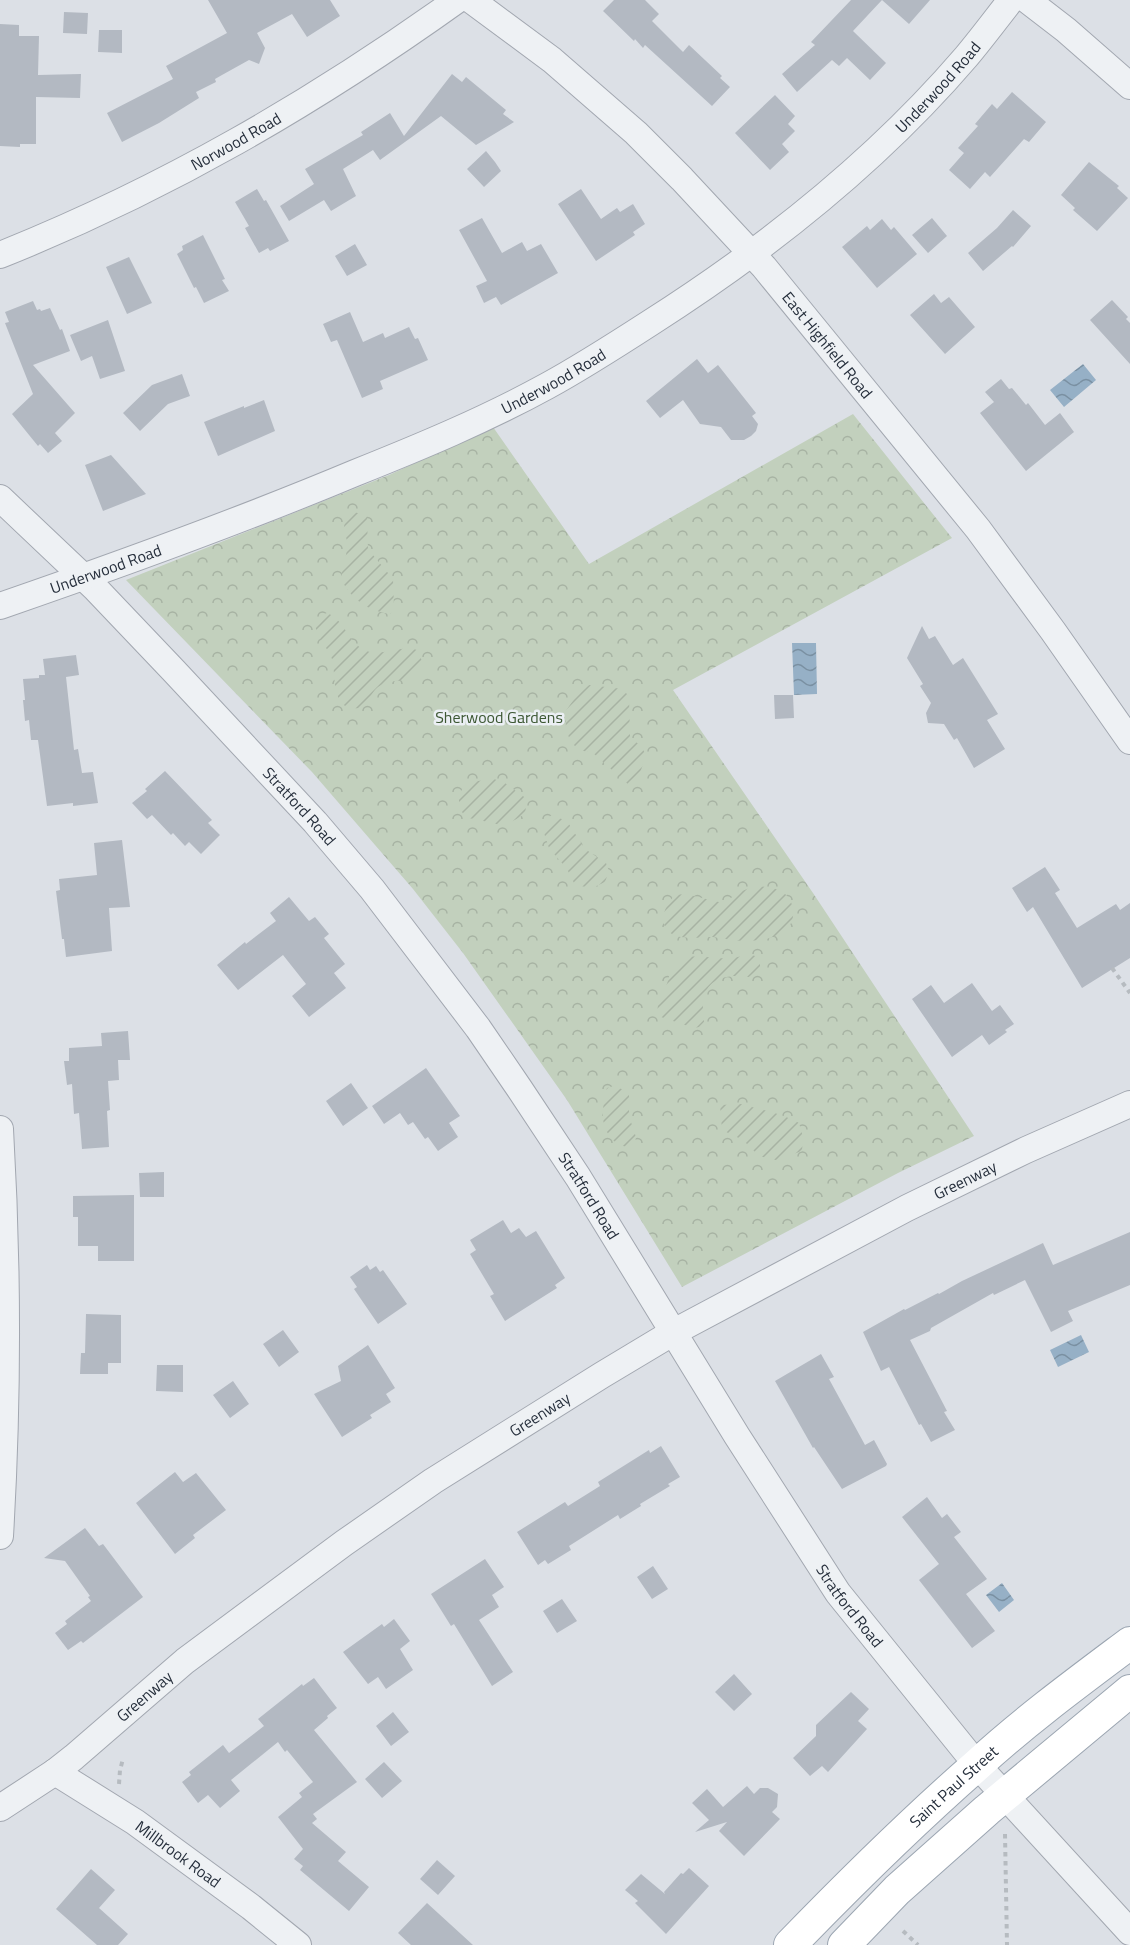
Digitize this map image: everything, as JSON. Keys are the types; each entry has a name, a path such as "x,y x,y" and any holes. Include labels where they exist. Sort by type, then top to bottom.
{"main road":[{"name":"Saint Paul Street","path":"790,1945 856,1878 977,1765 1062,1694 1130,1643"},
{"path":"844,1945 897,1890 1004,1795 1130,1691"}],"street":[{"name":"Norwood Road","path":"0,255 93,215 235,144 381,54 458,0"},
{"name":"East Highfield Road","path":"471,0 552,60 636,133 752,254 978,529 1130,741"},
{"name":"Underwood Road","path":"0,606 294,499 419,447 546,386 611,348 684,302 752,254 811,208 911,116 966,57 1011,0"},
{"path":"1027,0 1066,30 1130,86"},
{"name":"Stratford Road","path":"0,498 84,577 255,756 372,889 478,1028 578,1177 672,1333 838,1593 977,1765 1130,1932"},
{"name":"Greenway","path":"0,1808 55,1772 185,1661 344,1543 434,1481 602,1375 672,1333 907,1208 1026,1150 1130,1104"},
{"path":"0,1129 6,1284 6,1377 0,1536"},
{"name":"Millbrook Road","path":"55,1772 169,1846 298,1945"}],"path":[{"path":"1112,968 1130,993"},
{"path":"120,1791 120,1770 123,1759"},
{"path":"1005,1834 1007,1945"},
{"path":"903,1931 918,1945"}],"green space":[{"name":"Sherwood Gardens","path":"853,414 952,538 673,690 813,893 974,1136 898,1173 682,1287 567,1100 463,953 413,889 312,772 126,580 389,475 493,427 589,564"},
{"path":"354,512 365,515 367,518 368,549 393,579 394,608 390,614 374,610 361,603 341,579 347,549 344,524 348,516"},
{"path":"327,613 338,620 358,646 364,650 377,653 404,649 417,650 423,663 419,674 416,677 380,686 361,707 345,706 337,695 332,659 316,627 319,616"},
{"path":"589,685 623,689 629,697 630,737 642,747 646,756 636,784 630,786 593,753 579,750 570,741 565,712 577,695"},
{"path":"494,779 505,783 527,799 525,814 502,824 467,818 459,804 462,790 471,783"},
{"path":"551,815 567,821 585,849 606,863 609,871 605,882 592,888 575,885 567,869 549,848 542,827"},
{"path":"755,886 780,891 791,902 792,921 788,928 773,937 754,941 713,937 686,938 672,934 664,925 665,909 675,895 685,894 723,903"},
{"path":"749,954 755,956 760,963 760,968 749,977 726,977 714,982 705,994 704,1022 699,1027 694,1028 658,1016 659,1001 676,961 687,957 736,958"},
{"path":"614,1086 629,1095 629,1116 636,1137 634,1147 615,1142 604,1125 606,1091 607,1088"},
{"path":"742,1104 778,1114 799,1123 803,1137 802,1151 776,1160 759,1156 743,1140 722,1130 720,1105"}],"water":[{"path":"1083,364 1096,380 1064,407 1050,390"},
{"path":"792,643 816,643 817,694 794,695"},
{"path":"1081,1335 1089,1352 1058,1367 1050,1350"},
{"path":"1002,1583 1014,1600 999,1612 986,1595"}],"building":[{"path":"208,0 330,0 340,16 307,37 292,14 257,33 265,48 259,64 249,60 222,75 215,79 216,82 196,92 199,98 159,123 122,142 107,113 173,79 166,66 227,33"},
{"path":"614,0 645,0 659,14 652,21 683,52 689,45 722,76 720,78 730,87 712,106 645,45 643,48 635,39 634,41 603,11"},
{"path":"851,0 882,0 853,31 886,63 870,80 847,58 839,66 832,60 797,92 782,74 815,45 811,42"},
{"path":"882,0 930,0 909,24"},
{"path":"64,12 88,13 87,34 63,33"},
{"path":"0,24 19,25 19,36 39,36 38,75 81,74 80,98 36,97 36,144 20,144 20,147 0,146"},
{"path":"99,30 122,30 122,53 98,52"},
{"path":"452,74 462,82 466,77 506,110 503,114 514,122 476,145 441,116 380,160 373,150 343,169 356,196 331,211 324,200 289,221 280,206 314,184 305,169 363,135 361,132 390,113 404,136"},
{"path":"1012,92 1046,122 1029,142 1024,139 990,177 985,172 970,189 949,170 964,153 958,148 978,126 975,124 992,104 997,109"},
{"path":"775,95 795,116 788,124 795,131 782,144 789,152 770,170 735,133"},
{"path":"486,151 501,171 484,187 467,169"},
{"path":"1089,162 1119,186 1117,188 1128,198 1097,231 1073,210 1075,208 1061,195"},
{"path":"257,189 264,201 266,200 289,241 270,251 268,248 259,253 245,228 249,226 235,202"},
{"path":"581,189 601,219 617,208 620,212 633,204 645,224 633,232 635,235 596,261 558,204"},
{"path":"1013,210 1031,226 1013,247 983,271 968,253 997,228"},
{"path":"482,218 502,253 522,242 527,251 541,244 558,273 501,305 496,297 484,303 476,286 487,281 459,230"},
{"path":"932,218 947,236 928,253 912,235"},
{"path":"882,219 891,230 894,227 917,254 877,288 842,247 867,226 870,230"},
{"path":"203,235 229,291 204,303 177,254 183,250 182,246"},
{"path":"355,244 367,265 347,276 335,256"},
{"path":"129,257 152,303 127,314 106,267"},
{"path":"934,294 941,303 949,297 975,327 945,354 910,315"},
{"path":"1112,300 1128,317 1126,319 1130,323 1130,364 1090,320"},
{"path":"33,301 37,310 50,308 60,330 62,329 70,351 33,365 75,413 55,433 62,441 48,453 40,444 38,446 12,414 33,394 5,323 9,322 5,312"},
{"path":"350,312 363,342 383,333 385,338 409,327 415,339 418,338 428,360 380,381 383,389 362,398 337,340 331,342 323,324"},
{"path":"108,320 125,371 100,379 92,356 81,361 70,335"},
{"path":"697,359 708,373 718,365 756,413 752,416 758,424 751,436 744,440 731,440 721,427 700,424 683,400 660,418 646,401"},
{"path":"182,374 190,396 168,404 140,431 123,413 152,385"},
{"path":"1001,379 1026,405 1028,403 1045,425 1060,413 1074,432 1026,471 980,413 994,402 985,392"},
{"path":"264,400 275,431 218,456 204,422"},
{"path":"111,455 146,494 103,511 85,465"},
{"path":"922,626 929,639 935,636 953,665 963,658 998,714 987,720 1005,749 974,768 957,738 954,740 944,724 928,723 926,713 931,703 920,686 923,684 907,658"},
{"path":"76,655 79,675 66,677 74,750 78,749 82,773 93,772 98,803 47,806 38,740 31,740 29,720 25,721 23,679 39,678 39,675 45,675 43,659"},
{"path":"774,695 793,695 794,718 775,719"},
{"path":"165,771 212,820 208,823 220,835 201,854 189,842 185,846 173,833 171,835 152,815 147,819 132,803 147,791 145,789"},
{"path":"122,840 130,907 109,908 112,951 66,957 56,891 60,890 59,879 97,875 94,843"},
{"path":"1045,867 1060,890 1055,893 1077,928 1116,904 1120,910 1130,903 1130,958 1082,988 1033,907 1027,912 1012,888"},
{"path":"289,897 309,921 315,917 329,934 324,938 345,964 334,973 346,988 309,1017 292,996 306,984 283,955 238,990 217,965 276,921 270,913"},
{"path":"972,983 992,1011 1000,1005 1014,1024 989,1045 982,1035 952,1057 912,999 931,985 944,1003"},
{"path":"128,1031 130,1060 118,1060 119,1080 108,1081 109,1147 82,1149 79,1113 74,1114 72,1084 67,1085 64,1061 69,1061 69,1048 102,1046 101,1033"},
{"path":"426,1068 460,1116 449,1123 458,1137 438,1151 428,1137 425,1139 413,1122 408,1125 400,1113 384,1124 372,1106"},
{"path":"351,1083 368,1108 343,1126 326,1101"},
{"path":"164,1172 164,1197 140,1197 139,1173"},
{"path":"134,1195 134,1261 98,1261 98,1246 78,1246 78,1217 73,1217 73,1196"},
{"path":"503,1220 511,1233 519,1228 526,1237 536,1231 565,1278 555,1285 557,1288 505,1321 490,1296 494,1294 470,1254 476,1250 470,1240"},
{"path":"1130,1232 1130,1285 1068,1311 1073,1321 1051,1332 1025,1280 994,1295 993,1293 931,1328 930,1331 910,1340 955,1430 931,1442 921,1424 919,1425 889,1367 881,1371 863,1332 904,1309 1043,1243 1053,1265"},
{"path":"367,1265 370,1270 376,1266 380,1272 383,1270 407,1304 378,1324 354,1289 357,1287 350,1277"},
{"path":"86,1314 121,1315 121,1363 108,1363 108,1374 80,1374 81,1353 85,1353"},
{"path":"283,1330 299,1352 279,1367 263,1344"},
{"path":"368,1345 395,1388 386,1394 391,1402 370,1415 372,1418 342,1437 314,1394 341,1381 338,1366"},
{"path":"821,1354 834,1377 829,1379 865,1445 874,1440 887,1464 842,1489 813,1448 775,1381"},
{"path":"157,1365 183,1365 183,1392 156,1391"},
{"path":"233,1381 249,1404 230,1418 213,1395"},
{"path":"661,1446 680,1477 668,1484 670,1486 640,1504 641,1506 620,1519 618,1515 569,1546 571,1550 548,1564 545,1560 538,1565 517,1532 565,1502 568,1506 600,1486 598,1482 649,1450 650,1453"},
{"path":"175,1472 183,1482 196,1473 226,1510 193,1535 195,1538 175,1554 136,1503"},
{"path":"927,1497 942,1518 947,1514 961,1532 954,1537 987,1579 966,1594 995,1631 972,1648 919,1580 939,1564 902,1517"},
{"path":"85,1528 99,1546 103,1544 143,1597 83,1643 81,1641 68,1650 55,1633 67,1624 65,1621 91,1601 88,1597 90,1596 65,1561 44,1558"},
{"path":"485,1559 504,1587 492,1595 499,1607 479,1620 513,1672 492,1686 454,1624 451,1626 431,1594"},
{"path":"653,1566 668,1589 652,1599 637,1577"},
{"path":"562,1599 577,1621 557,1633 543,1611"},
{"path":"394,1619 410,1641 400,1649 413,1670 386,1689 378,1677 368,1684 343,1652 382,1624 384,1627"},
{"path":"734,1674 752,1694 734,1711 715,1692"},
{"path":"314,1678 337,1708 314,1730 357,1782 313,1814 317,1819 312,1823 346,1852 338,1861 369,1887 349,1911 300,1870 303,1866 294,1859 303,1849 278,1817 302,1797 299,1793 313,1782 278,1742 231,1780 240,1791 220,1808 208,1795 198,1803 182,1782 191,1775 189,1772 223,1745 229,1753 264,1726 258,1719 302,1684 303,1686"},
{"path":"851,1692 869,1709 858,1721 867,1729 828,1772 822,1766 810,1776 793,1758 816,1736 816,1725"},
{"path":"393,1712 409,1732 391,1746 376,1726"},
{"path":"384,1762 402,1781 382,1798 365,1779"},
{"path":"747,1786 754,1794 760,1788 768,1788 778,1794 777,1807 772,1812 780,1819 744,1856 719,1831 727,1822 695,1832 709,1820 692,1803 707,1789 723,1807"},
{"path":"437,1860 455,1876 438,1895 420,1879"},
{"path":"689,1868 709,1886 666,1934 635,1903 638,1901 625,1890 641,1874 665,1894 664,1892 681,1873 683,1874"},
{"path":"91,1869 115,1890 99,1908 128,1934 118,1945 97,1945 56,1909"},
{"path":"427,1903 473,1945 411,1945 398,1933"}]}
